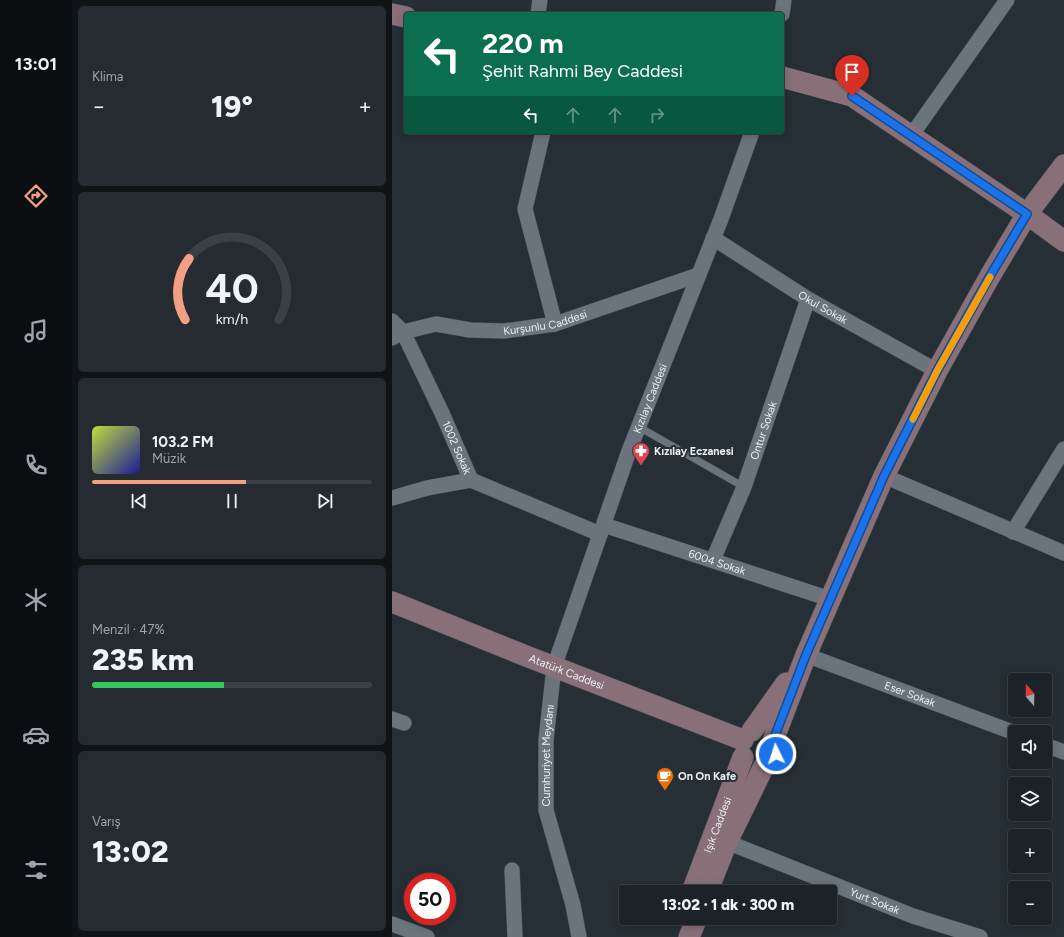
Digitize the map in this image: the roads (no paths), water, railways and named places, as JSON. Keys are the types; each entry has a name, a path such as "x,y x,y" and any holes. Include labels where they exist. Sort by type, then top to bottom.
{"main road":[{"path":"392,14 404,17"},
{"path":"784,78 852,96 1027,214 1064,241"},
{"name":"Işık Caddesi","path":"710,885 727,842 764,766 770,763 776,754 776,743 774,738 806,655 884,476 937,371 990,276 1027,214 1064,165"},
{"name":"Atatürk Caddesi","path":"392,602 746,743"},
{"name":"Işık Caddesi","path":"695,885 746,743 806,655"},
{"path":"764,766 752,765 747,762 746,743 764,731 774,738"},
{"path":"675,937 679,925"},
{"path":"689,937 693,925"}],"street":[{"path":"538,12 540,0"},
{"path":"782,12 784,0"},
{"path":"911,136 1007,0"},
{"path":"543,134 525,209 555,324"},
{"name":"Kızılay Caddesi","path":"554,667 639,427 713,238 751,134"},
{"name":"Okul Sokak","path":"713,238 808,299 937,371"},
{"name":"Kurşunlu Caddesi","path":"397,335 436,324 470,330 504,331 555,324 698,275"},
{"name":"Ontur Sokak","path":"713,560 744,487 808,299"},
{"path":"392,321 397,335"},
{"name":"1002 Sokak","path":"397,335 442,413 471,480 602,529"},
{"path":"1014,532 1064,449"},
{"path":"884,476 1064,553"},
{"path":"392,498 427,488 471,480"},
{"name":"6004 Sokak","path":"602,529 713,560 830,599"},
{"name":"Eser Sokak","path":"806,655 1008,730"},
{"name":"Cumhuriyet Meydanı","path":"554,667 546,740 546,810 573,904 579,937"},
{"path":"1052,748 1064,752"},
{"name":"Yurt Sokak","path":"727,842 913,916 980,937"},
{"path":"512,870 515,937"},
{"path":"392,924 427,937"}],"lane":[{"path":"639,427 744,487"}],"place":[{"name":"Kızılay Eczanesi","path":"641,466"},
{"name":"On On Kafe","path":"665,791"}]}
